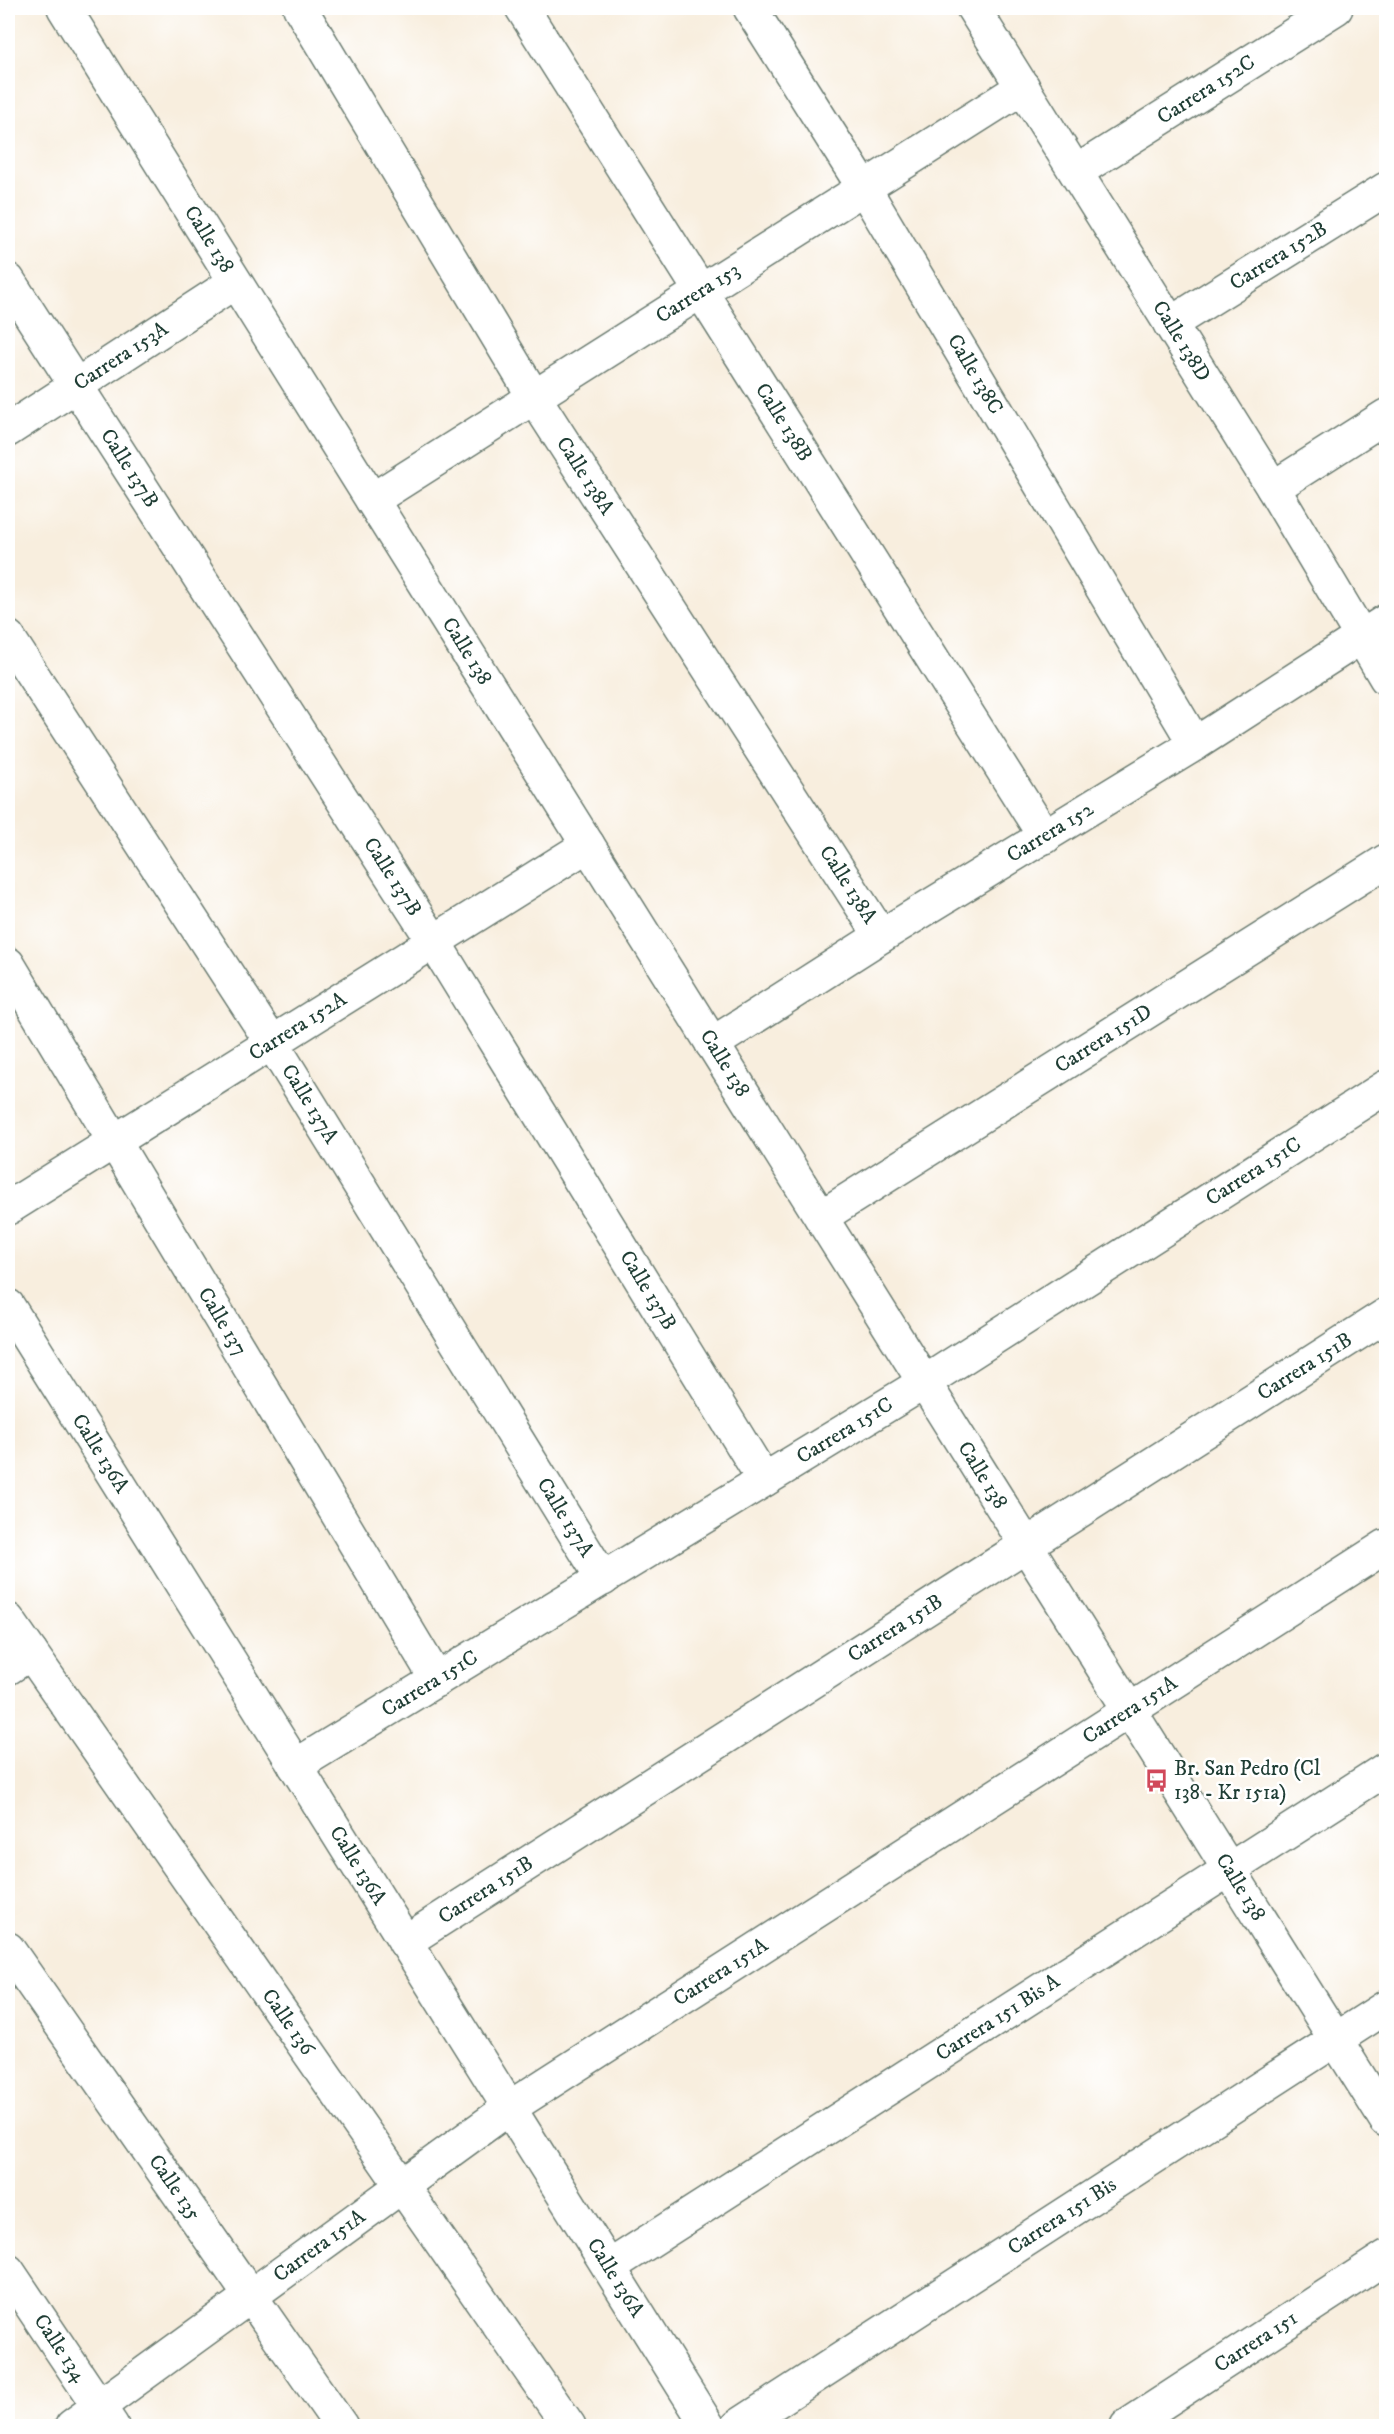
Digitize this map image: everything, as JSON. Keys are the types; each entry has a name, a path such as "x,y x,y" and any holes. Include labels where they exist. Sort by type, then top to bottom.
{"street":[{"name":"Calle 138","path":"64,8 1386,2120"},
{"name":"Calle 138A","path":"300,8 534,397 881,936"},
{"name":"Calle 138B","path":"522,8 1045,837"},
{"name":"Calle 138C","path":"750,8 864,188 1195,744"},
{"name":"Calle 138D","path":"974,8 1273,488 1373,629 1386,678"},
{"name":"Carrera 152C","path":"1076,172 1336,8"},
{"name":"Carrera 153","path":"372,500 1023,87"},
{"name":"Carrera 152B","path":"1170,324 1386,189"},
{"name":"Calle 137B","path":"8,280 74,386 434,942 764,1480"},
{"name":"Carrera 153A","path":"8,430 235,282"},
{"path":"1273,488 1386,416"},
{"name":"Carrera 152","path":"712,1044 881,936 1195,744 1373,629"},
{"name":"Calle 137A","path":"8,637 272,1042 603,1579"},
{"name":"Carrera 152A","path":"8,1208 588,845"},
{"name":"Carrera 151D","path":"821,1217 1386,861"},
{"name":"Calle 137","path":"8,964 438,1680"},
{"name":"Carrera 151C","path":"295,1766 925,1382 1386,1087"},
{"name":"Calle 136A","path":"8,1306 708,2427"},
{"name":"Carrera 151B","path":"405,1942 1386,1315"},
{"name":"Carrera 151A","path":"72,2427 106,2417 250,2297 509,2108 1386,1545"},
{"name":"Calle 136","path":"8,1620 19,1661 402,2186 569,2427"},
{"name":"Carrera 151 Bis A","path":"609,2267 1386,1769"},
{"name":"Calle 135","path":"8,1949 341,2427"},
{"name":"Carrera 151 Bis","path":"738,2427 1386,2007"},
{"name":"Carrera 151","path":"1127,2427 1386,2257"},
{"name":"Calle 134","path":"8,2271 106,2417"}],"place":[{"name":"Br. San Pedro (Cl 138 - Kr 151a)","path":"1156,1781"}]}
